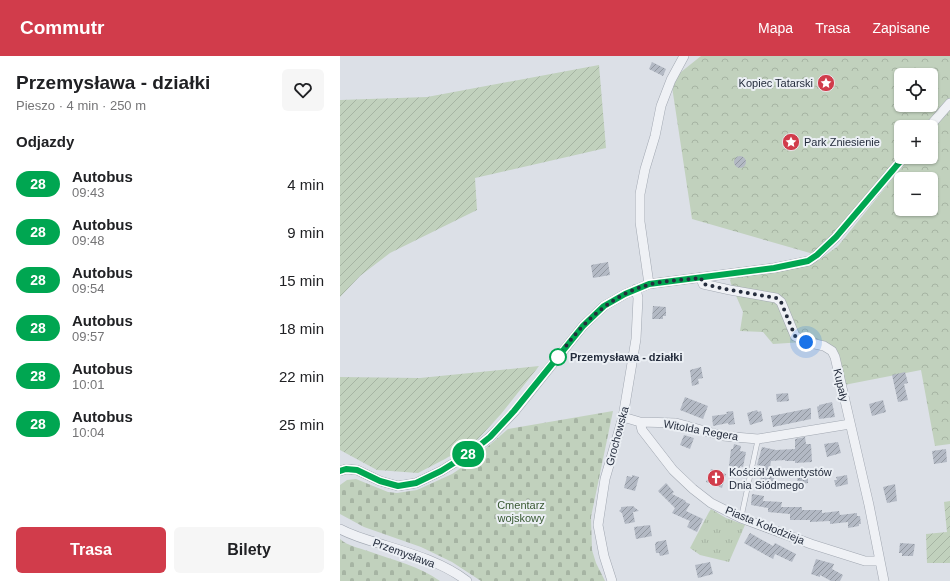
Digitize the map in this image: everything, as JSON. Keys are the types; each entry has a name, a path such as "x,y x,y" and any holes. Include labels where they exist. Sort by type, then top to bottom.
{"street":[{"path":"649,284 641,236 639,207 640,194 661,106 671,80 684,56"},
{"path":"935,120 950,103"},
{"path":"340,471 346,469 357,470 380,481 398,486 416,483 441,471 470,453 490,437 514,411 583,326 604,306 625,294 649,284 774,268 808,261 817,255 836,237 898,164"},
{"name":"Kupały","path":"701,278 703,284 776,298 781,302 795,336 806,342 824,346 832,351 835,357 869,505 884,581"},
{"name":"Grochowska","path":"612,581 604,556 598,526 605,479 623,417 636,339 638,298 636,289"},
{"name":"Witolda Regera","path":"623,417 640,422 676,423 723,436 758,439 850,424"},
{"name":"Piasta Kołodzieja","path":"640,422 642,430 673,470 711,503 741,518 811,544 866,561 879,561"},
{"name":"Przemysława","path":"340,529 356,536 411,554 454,572 467,581"}],"lane":[{"path":"741,518 758,439"}],"green space":[{"name":"Park Zniesienie","path":"701,56 950,56 950,103 935,120 894,120 895,164 817,255 692,219 671,80"},
{"path":"599,65 606,148 475,178 477,210 390,253 360,276 340,297 340,100 427,97"},
{"path":"950,110 950,444 935,446 921,370 844,385 840,364 819,341 773,344 763,332 740,331 743,312 730,280 733,276 819,260 838,246 894,177 894,216 938,216 938,172 898,172 904,164 938,164 938,123"},
{"path":"539,366 501,414 478,439 418,473 377,470 340,450 340,377 420,378"},
{"name":"Cmentarz wojskowy","path":"613,411 591,517 592,550 596,563 605,581 481,581 452,562 421,547 364,527 340,514 340,485 347,480 356,479 388,492 397,493 417,490 452,474 470,462 508,429"},
{"path":"950,501 950,563 927,563 926,534 947,532 944,502"},
{"path":"711,509 726,518 745,525 729,562 700,555 690,548"},
{"path":"340,539 354,546 415,567 440,581 340,581"}],"building":[{"path":"652,62 666,69 663,76 649,69"},
{"path":"738,156 742,156 746,162 742,168 738,168 734,164 734,160"},
{"path":"608,262 610,275 593,278 591,265"},
{"path":"653,306 666,307 666,316 663,316 663,319 652,319"},
{"path":"701,367 703,378 698,379 699,384 692,386 690,370"},
{"path":"905,372 908,383 904,384 908,400 898,402 892,375"},
{"path":"788,393 789,401 777,402 776,394"},
{"path":"685,397 708,406 703,419 680,410"},
{"path":"883,400 886,412 872,416 869,404"},
{"path":"832,402 835,417 819,419 817,407 819,405"},
{"path":"811,408 811,419 773,427 771,416"},
{"path":"757,410 758,412 761,411 763,421 750,425 747,413"},
{"path":"733,411 735,424 729,425 728,423 713,426 712,416 727,414 726,412"},
{"path":"684,435 694,438 690,449 680,445"},
{"path":"805,437 806,444 811,444 812,462 795,463 795,461 785,460 771,461 769,473 775,474 773,483 760,481 763,466 757,465 762,447 776,450 795,449 795,439"},
{"path":"838,442 841,453 827,457 824,444"},
{"path":"734,444 741,446 740,451 746,452 743,467 740,466 740,468 729,466 731,449 733,449"},
{"path":"946,449 947,462 934,464 932,451"},
{"name":"Kościół Adwentystów Dnia Siódmego","path":"711,469 726,474 722,488 706,482"},
{"path":"632,475 639,477 635,491 624,488 627,476 632,477"},
{"path":"808,475 808,483 798,484 797,476"},
{"path":"847,475 848,484 836,487 834,480 837,480 836,477"},
{"path":"666,483 674,492 672,494 690,504 686,511 703,519 697,532 687,527 690,521 672,513 675,508 658,491"},
{"path":"895,484 897,501 887,503 883,487"},
{"path":"752,494 764,496 763,501 782,502 781,507 802,507 802,510 822,510 822,513 839,511 840,515 857,513 857,516 860,516 861,524 859,524 859,526 848,528 848,522 830,524 830,521 810,522 810,520 790,520 790,514 768,512 768,508 751,505"},
{"path":"633,506 639,511 633,512 635,522 625,524 622,513 619,511 621,507"},
{"path":"650,525 652,536 636,539 634,527"},
{"path":"750,533 773,546 775,543 796,554 792,562 775,554 773,559 744,543"},
{"path":"666,540 669,554 660,556 659,553 656,553 656,542"},
{"path":"900,543 915,544 913,556 902,556 902,553 899,553"},
{"path":"816,559 834,564 832,569 843,575 840,581 831,581 820,575 820,577 811,574"},
{"path":"710,562 713,574 698,578 695,565"}],"bus line":[{"name":"28","path":"340,471 346,469 357,470 380,481 398,486 416,483 441,471 470,453 490,437 514,411 583,326 604,306 625,294 649,284 774,268 808,261 817,255 836,237 898,164"}],"place":[{"name":"Kopiec Tatarski","path":"826,83"},
{"name":"Park Zniesienie","path":"791,142"},
{"name":"Przemysława - działki","path":"558,357"},
{"name":"Kościół Adwentystów Dnia Siódmego","path":"716,478"}],"route":[{"path":"558,357 583,326 604,306 614,300 649,284 701,278 703,284 776,298 781,302 795,336 806,342"}]}
